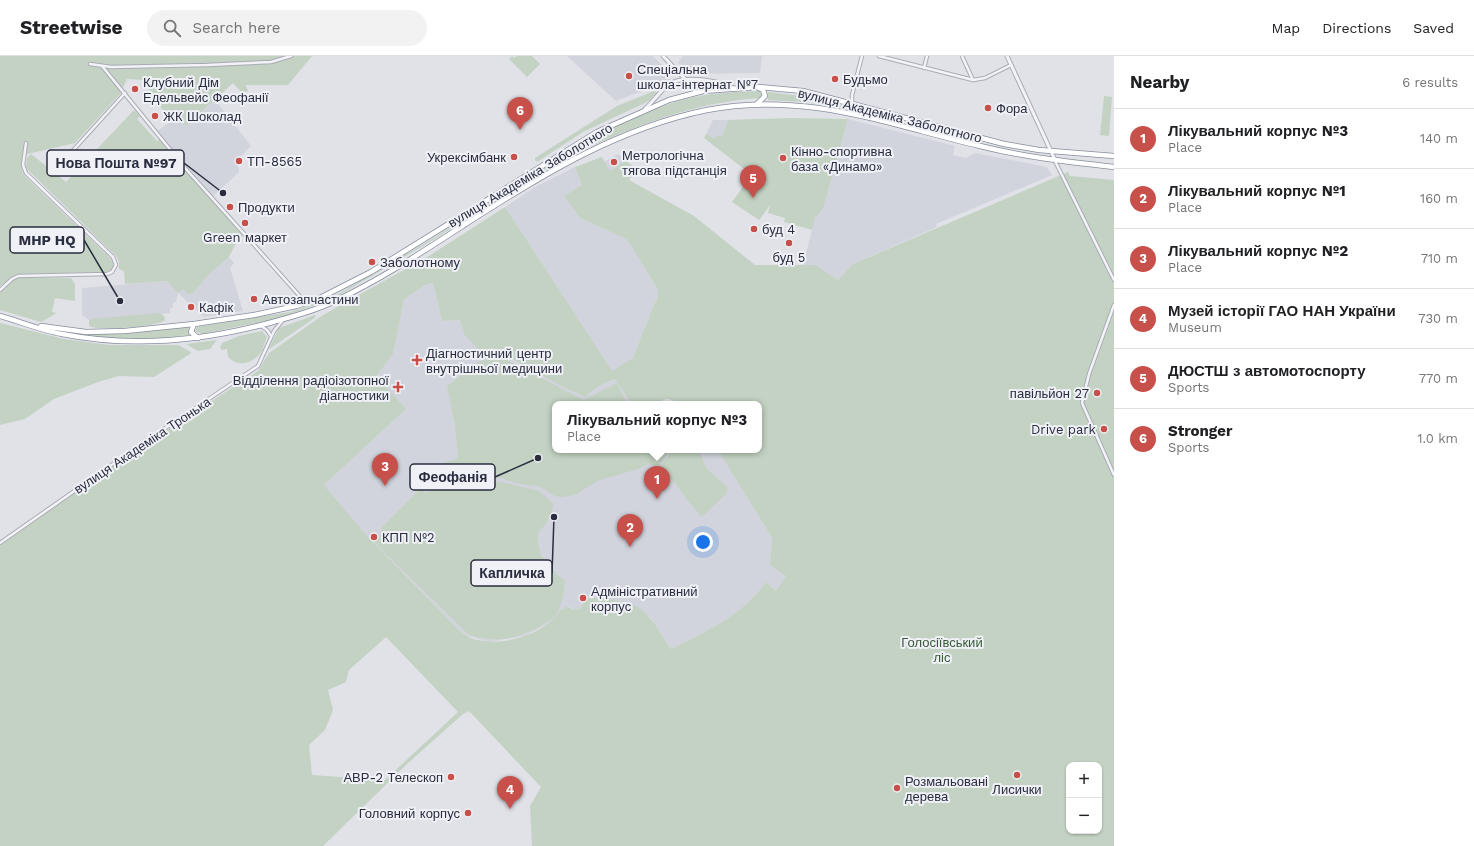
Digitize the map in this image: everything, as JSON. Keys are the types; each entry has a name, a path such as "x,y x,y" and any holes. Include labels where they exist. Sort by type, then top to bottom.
{"highway":[{"name":"вулиця Академіка Заболотного","path":"35,326 74,331 106,332 194,324 254,315 307,303 337,291 366,275 430,237 565,150 609,126 643,110 689,94 734,88 758,87 803,92 852,103 1004,144 1050,151 1114,156"},
{"path":"757,104 765,96 762,90 758,87"},
{"name":"вулиця Академіка Заболотного","path":"0,316 61,334 107,340 149,342 198,338 259,326 284,319 315,310 352,292 441,240 540,176 584,154 637,131 681,116 716,109 757,104 795,105 840,111 980,147 1055,161 1114,167"},
{"path":"194,324 191,332 198,338"}],"street":[{"path":"90,64 111,67 271,62 291,56"},
{"path":"663,56 686,80"},
{"path":"852,103 862,56"},
{"path":"879,56 892,58 924,68 973,80 985,78 1011,65"},
{"path":"924,68 928,56"},
{"path":"962,56 973,80"},
{"path":"1007,56 1050,151 1114,280"},
{"path":"102,66 186,169 307,303"},
{"path":"643,110 669,84 686,80 716,82 734,88"},
{"path":"67,157 125,93"},
{"path":"0,290 12,279 18,276 107,274 112,272 116,265 113,257 26,173 23,165 26,152 26,143"},
{"path":"1114,305 1089,374 1082,403 1114,475"},
{"name":"вулиця Академіка Тронька","path":"0,543 140,445 258,366 272,337 284,319"},
{"path":"259,326 267,330 272,337"}],"shaded area":[{"name":"Спеціальна школа-інтернат №7","path":"567,56 653,56 670,73 670,80 616,101"},
{"path":"683,56 762,56 760,73 690,74 678,63"},
{"path":"215,100 251,146 235,162 239,168 239,172 213,196 157,131 179,116 186,126"},
{"path":"848,119 955,146 953,155 966,158 975,153 1047,167 1052,175 936,224 937,227 853,264 838,280 816,265 803,265 815,218 823,209"},
{"path":"713,120 728,120 722,136 715,139 706,134"},
{"path":"618,154 626,161 610,171 604,162"},
{"path":"575,167 582,185 564,196 580,218 627,239 658,290 658,298 654,304 633,358 612,372 505,207 535,187"},
{"path":"229,257 234,263 230,268 243,311 204,317 178,293 183,289 193,293 209,274"},
{"path":"167,281 178,293 176,302 173,303 173,308 170,308 170,313 89,320 82,315 82,288"},
{"path":"433,283 442,321 460,320 464,334 561,386 585,397 599,386 616,379 630,401 552,401 552,453 720,453 772,538 770,565 786,576 776,591 766,582 760,591 738,612 719,625 671,649 650,617 631,604 605,599 599,595 596,599 588,597 579,610 574,610 568,606 563,610 561,609 556,617 547,624 525,636 488,642 468,636 459,630 368,537 324,485 406,409 375,376 393,354 404,299 427,284"}],"green space":[{"path":"0,56 312,56 288,85 246,85 248,91 242,93 233,83 186,126 179,116 170,122 143,80 127,79 120,94 75,143 23,155 21,167 24,175 111,259 113,262 113,269 107,272 16,274 0,286"},
{"path":"512,56 514,58 517,56 532,56 540,64 527,77 509,59"},
{"path":"654,91 657,92 649,101 583,132 537,162 535,160 535,158 617,106"},
{"path":"759,91 762,94 760,98 713,104 668,116 624,132 580,151 527,179 583,144 621,123 662,106 710,94"},
{"path":"768,92 809,97 872,114 820,103 768,100"},
{"path":"1104,96 1112,97 1109,136 1100,135"},
{"path":"134,110 140,116 137,119 157,141 160,139 243,236 235,245 229,257 209,274 193,293 188,294 183,289 178,293 167,281 125,284 124,271 119,269 119,262 116,256 26,168 27,158 31,154 66,182"},
{"name":"Кінно-спортивна база «Динамо»","path":"791,118 848,119 823,209 815,218 812,230 784,222 785,218 768,213 770,205 759,220 732,202 745,184 748,172 704,138 706,134 715,139 716,136 722,136 728,120"},
{"name":"Голосіївський ліс","path":"602,157 610,171 626,161 637,169 629,180 694,216 755,265 816,265 838,280 853,264 1068,172 1070,176 1114,180 1114,846 532,846 530,806 541,787 469,711 463,714 407,764 323,846 0,846 0,545 141,447 258,371 269,353 323,315 429,256 505,207 612,371 633,358 654,304 658,298 658,290 627,239 580,218 564,196 582,185 575,167","holes":["433,283 442,321 460,320 464,334 481,352 492,348 561,386 585,397 599,386 615,379 630,401 660,401 666,399 673,401 762,401 762,453 720,453 772,538 770,565 786,576 776,591 766,582 757,594 723,622 671,649 653,622 642,610 629,603 599,595 596,599 594,597 592,599 588,597 579,610 576,608 574,610 566,606 563,610 561,609 546,625 536,631 513,639 501,641 478,640 473,639 459,630 368,537 324,485 406,409 376,376 393,354 404,299 427,284","386,637 458,712 385,780 312,775 309,745 325,730 333,710 328,690 346,682 349,670"]},
{"path":"524,181 525,182 428,243 334,298 276,319 202,334 195,331 197,327 290,312 333,297 427,242"},
{"path":"19,278 71,278 75,284 75,301 55,298 52,312 57,313 41,322 0,310 0,293 14,280"},
{"path":"160,313 164,316 165,320 151,325 115,328 89,326 89,320 92,319"},
{"path":"315,315 316,317 268,350 279,328"},
{"path":"0,323 64,339 109,345 178,345 191,352 154,377 119,376 98,382 54,399 25,419 0,425"},
{"path":"188,327 190,338 121,339 64,332 118,334"},
{"path":"262,331 267,337 262,351 252,361 244,363 236,362 228,357 227,349 222,350 220,348 222,343 239,336"},
{"path":"217,340 210,349 198,351 186,344"},
{"path":"497,355 584,400 617,383 626,401 552,401 552,453 668,453 658,468 653,465 647,465 597,481 575,495 561,497 555,496 541,487 516,483 501,478 442,474 442,466 445,462 454,460 458,457 455,425 447,386 478,362"},
{"path":"670,453 700,453 706,468 728,488 726,494 702,517 687,500 676,484 659,470"},
{"path":"447,480 501,482 539,491 553,503 550,516 538,533 538,543 541,556 548,561 559,577 565,580 561,603 553,618 527,633 508,638 487,639 468,634 374,542 380,536 382,527 421,488 426,493 435,484"}],"place":[{"name":"Спеціальна школа-інтернат №7","path":"629,76"},
{"name":"Будьмо","path":"835,79"},
{"name":"Клубний Дім Едельвейс Феофанії","path":"135,89"},
{"name":"Фора","path":"988,108"},
{"name":"ЖК Шоколад","path":"155,116"},
{"name":"Stronger","path":"520,130"},
{"name":"Укрексімбанк","path":"514,157"},
{"name":"Кінно-спортивна база «Динамо»","path":"783,158"},
{"name":"ТП-8565","path":"239,161"},
{"name":"Метрологічна тягова підстанція","path":"614,162"},
{"name":"Нова Пошта №97","path":"223,193"},
{"name":"ДЮСТШ з автомотоспорту","path":"753,198"},
{"name":"Продукти","path":"230,207"},
{"name":"Green маркет","path":"245,223"},
{"name":"буд 4","path":"754,229"},
{"name":"буд 5","path":"789,243"},
{"name":"Заболотному","path":"372,262"},
{"name":"Автозапчастини","path":"254,299"},
{"name":"MHP HQ","path":"120,301"},
{"name":"Кафік","path":"191,307"},
{"name":"Діагностичний центр внутрішньої медицини","path":"417,360"},
{"name":"Відділення радіоізотопної діагностики","path":"398,387"},
{"name":"павільйон 27","path":"1097,393"},
{"name":"Drive park","path":"1104,429"},
{"name":"Феофанія","path":"538,458"},
{"name":"Лікувальний корпус №2","path":"385,486"},
{"name":"Лікувальний корпус №3","path":"657,499"},
{"name":"Капличка","path":"554,517"},
{"name":"КПП №2","path":"374,537"},
{"name":"Лікувальний корпус №1","path":"630,547"},
{"name":"Адміністративний корпус","path":"583,598"},
{"name":"Лисички","path":"1017,775"},
{"name":"АВР-2 Телескоп","path":"451,777"},
{"name":"Розмальовані дерева","path":"897,788"},
{"name":"Музей історії ГАО НАН України","path":"510,809"},
{"name":"Головний корпус","path":"468,813"}]}
